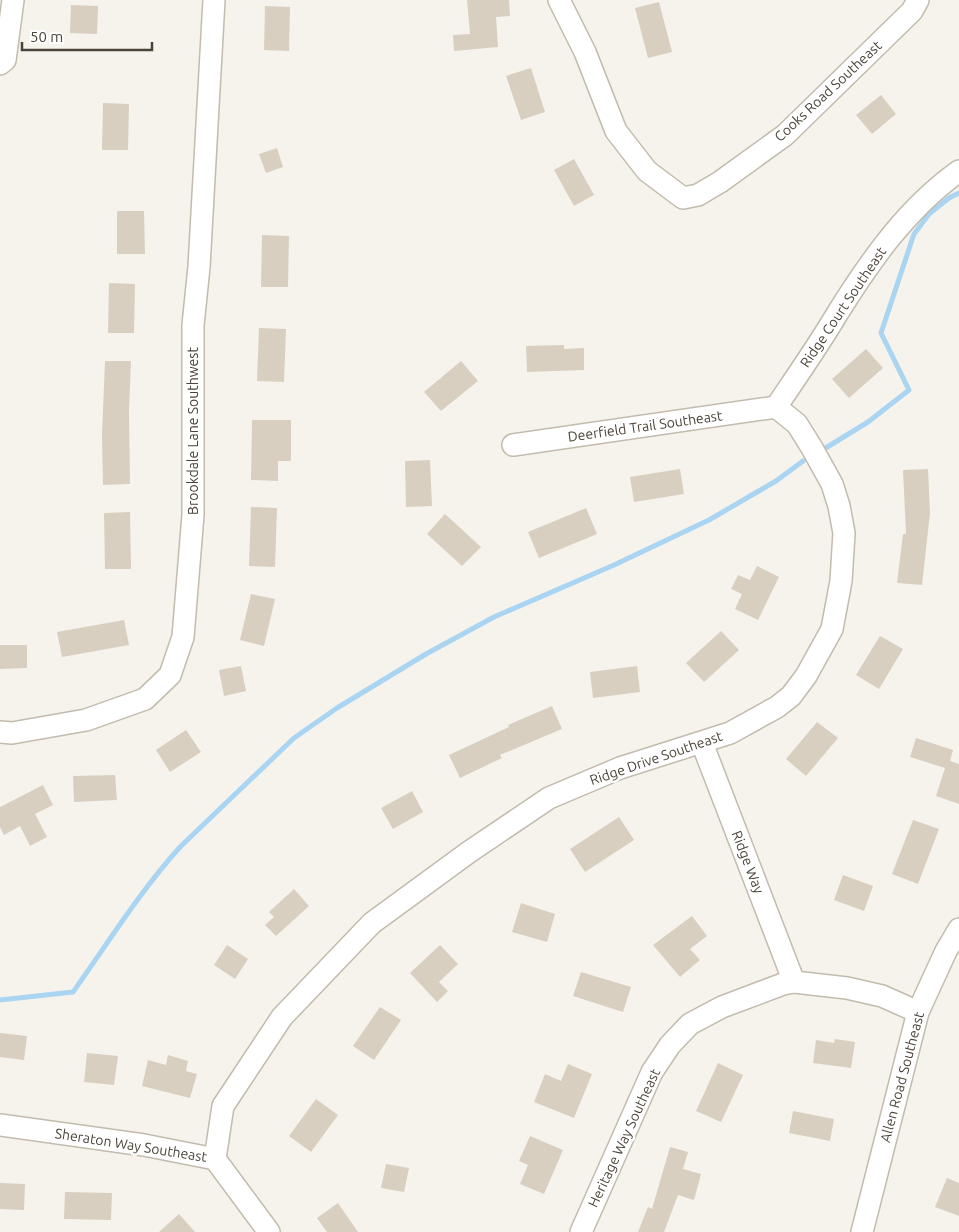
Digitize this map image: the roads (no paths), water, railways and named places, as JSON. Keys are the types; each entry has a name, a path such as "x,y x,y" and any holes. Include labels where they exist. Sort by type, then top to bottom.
{"street":[{"path":"0,64 6,60 13,0"},
{"name":"Brookdale Lane Southwest","path":"0,732 12,733 86,720 145,700 170,675 183,637 193,514 193,325 199,267 214,0"},
{"name":"Cooks Road Southeast","path":"559,0 585,52 616,131 647,171 683,198 698,195 720,182 785,135 912,11 918,0"},
{"name":"Ridge Court Southeast","path":"776,406 854,286 892,235 932,192 959,171"},
{"name":"Deerfield Trail Southeast","path":"513,445 776,406"},
{"name":"Ridge Drive Southeast","path":"215,1159 223,1106 282,1017 372,923 469,852 549,798 620,768 730,733 777,707 791,696 811,668 832,629 841,581 844,533 839,506 832,484 797,424 776,406"},
{"name":"Ridge Way","path":"702,743 794,982"},
{"name":"Allen Road Southeast","path":"862,1232 918,1012 946,951 959,929"},
{"name":"Heritage Way Southeast","path":"581,1232 652,1072 670,1045 690,1024 722,1007 783,984 794,982 848,988 882,996 918,1012"},
{"name":"Sheraton Way Southeast","path":"8,1126 144,1146 215,1159 269,1232"}],"waterway":[{"path":"824,449 868,422 909,390 881,333 914,234 929,214 949,198 959,193"},
{"path":"0,1000 73,992 138,899 181,846 294,738 337,708 426,654 494,617 614,565 709,520 776,481 803,461"}]}
